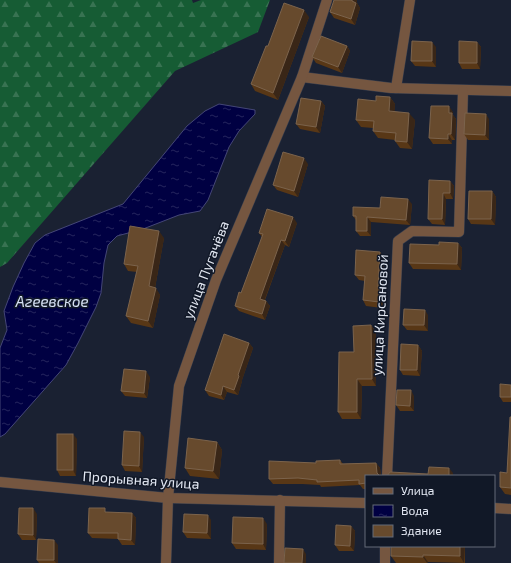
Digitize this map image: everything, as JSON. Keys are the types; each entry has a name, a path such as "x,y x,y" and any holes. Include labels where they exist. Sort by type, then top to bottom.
{"street":[{"name":"улица Пугачёва","path":"166,563 168,498 178,386 216,280 302,77 327,0"},
{"path":"396,88 410,0"},
{"path":"302,77 396,88 511,92"},
{"name":"улица Кирсановой","path":"387,475 398,241 412,231 459,232 463,91"},
{"name":"Прорывная улица","path":"0,482 168,498 365,503"},
{"path":"279,563 280,500"},
{"path":"495,508 511,509"},
{"path":"385,547 385,563"}],"green space":[{"path":"0,0 192,0 193,3 201,0 270,0 258,32 175,71 7,263 0,267"}],"water":[{"name":"Агеевское","path":"219,104 255,110 255,114 239,131 229,147 208,200 200,211 179,215 143,229 117,236 108,245 104,263 101,293 96,307 66,365 5,434 0,437 0,348 7,330 4,311 13,287 35,243 45,235 123,204 187,126 205,111"}],"building":[{"path":"334,0 352,0 356,3 351,19 330,12"},
{"path":"284,3 304,10 273,93 251,84 266,46 268,46"},
{"path":"321,36 347,46 338,67 312,57"},
{"path":"412,41 432,42 432,61 411,61"},
{"path":"459,41 477,42 477,63 459,63"},
{"path":"376,96 390,97 389,111 409,113 407,142 395,141 396,133 373,131 374,121 356,120 358,99 376,101"},
{"path":"301,98 321,101 316,127 296,124"},
{"path":"431,106 449,106 449,113 452,113 451,134 448,134 448,139 429,138"},
{"path":"465,113 486,114 485,135 464,134"},
{"path":"283,152 304,158 294,191 273,185"},
{"path":"429,180 450,181 450,193 443,193 442,219 428,219"},
{"path":"469,191 492,191 491,219 468,219"},
{"path":"381,197 408,199 406,220 367,217 367,231 356,231 356,216 353,216 353,207 380,208"},
{"path":"267,209 293,217 285,241 281,240 260,299 266,301 262,314 235,306 239,292 241,293 263,234 259,233"},
{"path":"130,226 159,231 149,286 156,288 148,321 126,316 138,266 124,264"},
{"path":"439,242 458,243 457,264 409,263 410,244 439,245"},
{"path":"356,250 380,252 378,287 380,287 379,302 363,300 365,276 355,275"},
{"path":"404,309 425,310 424,325 403,325"},
{"path":"371,325 372,379 357,379 357,412 338,412 339,352 354,352 353,326"},
{"path":"224,334 249,343 234,390 223,386 221,395 205,390"},
{"path":"401,344 418,345 417,370 400,370"},
{"path":"124,369 146,371 144,393 121,391"},
{"path":"500,384 511,385 511,397 500,397"},
{"path":"397,390 411,390 410,406 396,405"},
{"path":"510,417 511,488 500,487 500,472 507,473"},
{"path":"124,431 140,432 139,466 122,465"},
{"path":"57,434 73,434 73,470 57,470"},
{"path":"188,438 217,442 213,471 185,468"},
{"path":"340,460 340,464 376,463 377,473 379,475 365,475 365,483 359,484 359,480 317,482 317,480 298,478 269,479 269,461 316,463 316,461"},
{"path":"429,467 449,468 449,475 388,475 390,472 428,474"},
{"path":"19,508 33,508 33,535 18,534"},
{"path":"89,508 105,508 105,512 132,513 131,540 118,539 118,533 88,533"},
{"path":"184,514 208,515 207,533 183,532"},
{"path":"233,517 263,518 263,544 232,543"},
{"path":"336,525 351,526 350,546 335,545"},
{"path":"38,539 54,540 54,560 37,560"},
{"path":"391,547 460,547 460,556 391,556"},
{"path":"285,548 303,549 302,563 284,563"}]}
